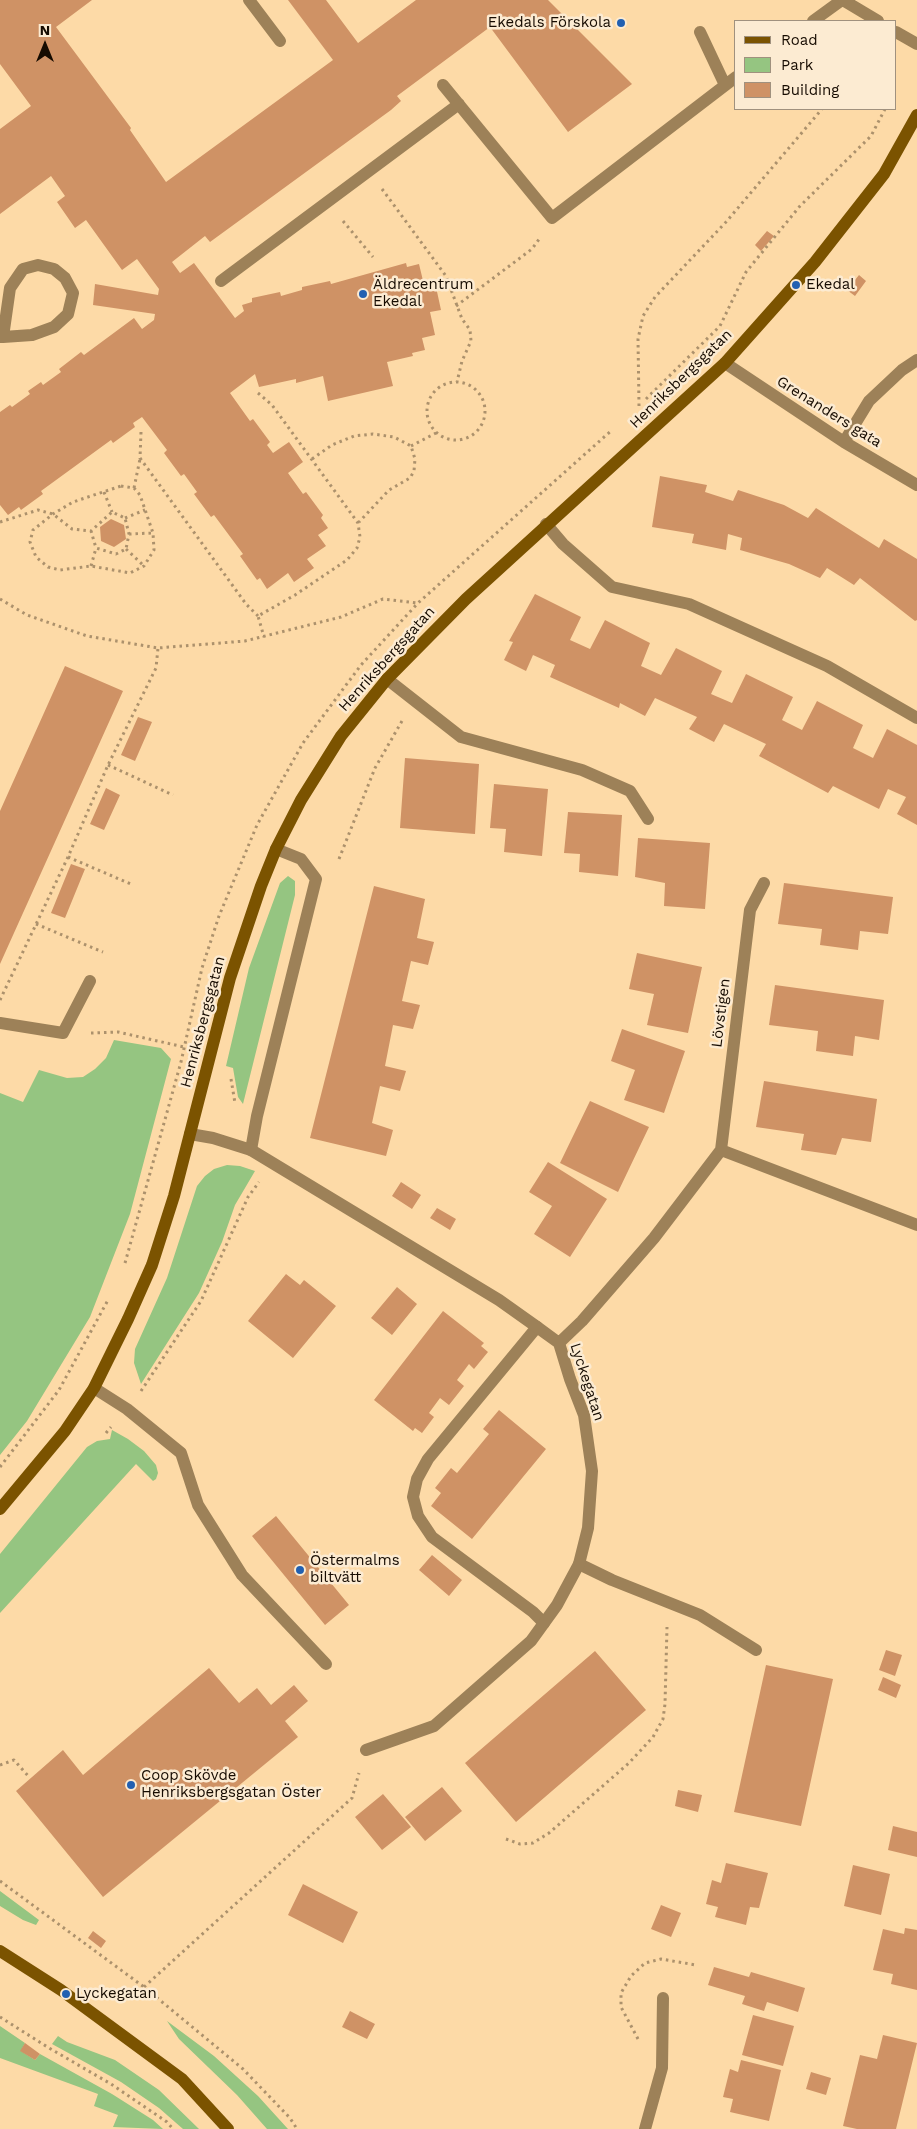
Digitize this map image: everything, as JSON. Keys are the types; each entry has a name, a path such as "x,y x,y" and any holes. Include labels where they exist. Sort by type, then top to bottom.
{"main road":[{"name":"Henriksbergsgatan","path":"0,1509 65,1431 94,1388 152,1265 174,1196 230,978 261,886 276,849 301,800 341,736 387,679 459,605 725,363 816,262 884,174 917,115"},
{"path":"0,1951 61,1990 182,2079 228,2129"}],"street":[{"path":"248,0 280,42"},
{"path":"814,20 843,0 876,20"},
{"path":"700,32 725,85"},
{"path":"897,33 917,44"},
{"path":"443,85 552,218 734,78"},
{"path":"221,282 459,104"},
{"path":"38,265 54,269 66,278 73,293 68,314 54,327 32,334 2,337 10,288 23,269 38,265"},
{"path":"844,442 868,401 902,370 917,360"},
{"name":"Grenanders gata","path":"725,363 844,442 917,486"},
{"path":"546,524 563,544 612,587 689,604 827,666 917,718"},
{"path":"387,679 461,737 582,770 630,791 648,819"},
{"path":"251,1150 257,1116 316,880 301,859 276,849"},
{"name":"Lövstigen","path":"721,1150 750,910 764,883"},
{"path":"0,1023 63,1033 90,981"},
{"name":"Lyckegatan","path":"190,1134 214,1138 251,1150 499,1300 537,1327 559,1343 584,1415 592,1471 588,1528 579,1564 558,1605 531,1641 434,1726 366,1750"},
{"path":"559,1343 582,1321 654,1238 721,1150 917,1225"},
{"path":"537,1327 428,1459 417,1479 413,1497 418,1516 432,1537 544,1623"},
{"path":"94,1388 127,1409 181,1453 198,1505 242,1575 326,1664"},
{"path":"579,1564 612,1580 700,1615 756,1650"},
{"path":"645,2129 662,2068 663,1998"}],"path":[{"path":"640,405 638,339 644,316 655,297 726,222 821,110"},
{"path":"633,412 720,326 746,272 800,206 871,136 884,110"},
{"path":"370,172 446,276 456,306 470,330 470,341 457,382"},
{"path":"328,203 373,257"},
{"path":"456,306 532,249 552,218"},
{"path":"457,382 467,384 476,389 482,397 485,407 483,422 474,434 465,439 445,438 436,433 429,420 427,405 431,396 438,388 457,382"},
{"path":"258,393 272,405 358,523 360,537 357,548 347,560 295,595 258,616"},
{"path":"134,488 140,458 141,432"},
{"path":"411,446 436,433"},
{"path":"312,459 332,445 354,436 373,434 394,437 411,446 415,459 414,471 410,478 389,490 358,523"},
{"path":"140,458 246,604 258,616 264,637"},
{"path":"121,486 134,488 140,495 153,533 154,550 144,566 130,573 91,566 60,570 48,567 36,557 30,542 32,530 53,514 74,502 104,492 121,486"},
{"path":"104,492 112,512 125,518 145,510"},
{"path":"0,522 38,510 53,514 72,529 91,531 112,512"},
{"path":"125,518 129,534 126,549"},
{"path":"91,531 96,548 91,566"},
{"path":"129,534 153,533"},
{"path":"96,548 116,554 126,549"},
{"path":"126,549 144,566"},
{"path":"0,599 27,615 87,636 158,648 245,641 264,637 341,617 383,599 418,603"},
{"path":"0,1000 68,857 108,765 156,668 158,648"},
{"path":"339,859 375,768 406,714"},
{"path":"108,765 173,795"},
{"path":"68,857 133,885"},
{"path":"36,924 103,952"},
{"path":"63,1033 118,1032 184,1047"},
{"path":"230,1076 235,1104 241,1110"},
{"path":"146,1386 201,1301 248,1197 261,1179"},
{"path":"506,1840 520,1844 532,1843 548,1833 629,1763 653,1737 663,1719 665,1704 667,1602"},
{"path":"144,1987 352,1798 366,1750"},
{"path":"0,1765 14,1760 30,1778"},
{"path":"0,1881 144,1987 242,2069 290,2118 298,2129"},
{"path":"0,2017 110,2084 167,2122 172,2129"}],"green space":[{"path":"288,876 295,881 295,895 243,1104 238,1097 233,1068 226,1066 249,968 280,883"},
{"path":"114,1040 161,1048 171,1059 130,1214 90,1317 27,1421 0,1455 0,1093 23,1102 39,1070 67,1078 83,1077 106,1058"},
{"path":"227,1165 240,1166 255,1171 235,1205 222,1242 199,1293 141,1384 134,1363 135,1349 167,1278 197,1186 214,1169"},
{"path":"112,1430 144,1451 156,1465 158,1473 156,1479 153,1481 136,1464 0,1613 0,1554 87,1447 97,1441 110,1439"},
{"path":"0,1891 39,1920 36,1925 23,1920 0,1906"},
{"path":"167,2021 214,2056 258,2096 288,2129 267,2129 237,2095 179,2039"},
{"path":"0,2026 25,2043 21,2051 35,2060 40,2054 112,2094 153,2120 163,2129 113,2127 118,2115 94,2106 98,2094 0,2058"},
{"path":"58,2036 67,2042 115,2060 159,2090 199,2129 183,2129 159,2108 121,2082 52,2044"}],"building":[{"name":"Äldrecentrum Ekedal","path":"0,0 92,0 56,27 131,128 130,130 166,182 333,60 288,0 326,0 358,43 416,0 548,0 632,84 568,132 490,27 397,96 401,101 391,110 210,242 205,236 172,262 180,273 194,263 235,318 244,311 242,305 252,302 252,298 280,292 281,296 302,290 302,287 330,281 331,284 406,263 407,267 419,264 425,289 436,287 441,310 430,312 435,335 422,338 425,350 412,353 413,356 387,362 393,386 328,401 323,376 296,383 296,379 259,387 255,374 230,393 250,421 253,419 270,442 267,445 273,453 289,442 303,462 288,473 303,494 306,492 323,515 321,518 328,528 318,535 326,546 307,559 314,568 294,582 288,573 267,589 260,578 257,580 240,556 243,554 214,515 211,517 194,494 197,492 184,474 181,476 164,453 167,450 142,417 133,423 135,427 113,443 111,440 41,491 43,494 21,510 19,507 8,515 0,505 0,412 10,405 12,407 30,394 28,391 41,382 43,385 61,372 59,369 81,352 84,355 134,318 142,329 154,320 155,314 93,305 95,284 158,295 159,289 137,259 122,270 86,220 75,228 57,202 65,196 51,176 0,214 0,129 31,106 0,64"},
{"path":"767,231 774,236 761,251 755,245"},
{"path":"859,275 866,281 855,296 847,290"},
{"path":"660,476 707,485 705,492 733,501 738,490 784,505 808,518 816,508 879,548 884,539 917,559 917,620 915,621 860,578 854,585 827,568 820,578 789,564 740,550 742,538 728,534 726,550 692,543 694,534 652,527"},
{"path":"111,519 124,525 126,539 114,547 101,541 100,527"},
{"path":"535,594 581,617 570,640 590,649 605,620 650,643 641,666 661,675 676,648 722,671 711,694 732,703 746,674 793,697 782,720 802,730 817,701 863,725 853,748 873,758 887,729 917,745 917,825 897,814 906,797 888,789 879,809 833,786 828,793 759,756 766,744 724,724 714,742 689,729 697,717 655,698 645,716 620,703 619,708 550,677 555,665 533,655 526,671 504,660 513,642 509,641"},
{"path":"65,666 123,691 0,964 0,811"},
{"path":"138,717 152,722 135,761 121,755"},
{"path":"405,758 479,764 475,834 400,828"},
{"path":"494,784 548,789 542,856 504,852 506,829 490,828"},
{"path":"106,788 120,795 104,830 90,824"},
{"path":"568,812 622,815 618,876 579,872 580,854 564,853"},
{"path":"638,838 710,843 705,909 664,906 665,883 635,877"},
{"path":"71,864 85,869 65,918 51,913"},
{"path":"784,883 893,897 888,934 860,931 858,950 820,945 822,929 778,924"},
{"path":"374,886 425,899 417,938 434,942 428,965 411,961 402,1001 420,1005 413,1029 393,1025 385,1066 406,1071 400,1091 380,1086 372,1123 393,1130 386,1156 310,1138"},
{"path":"637,953 702,967 688,1033 647,1025 654,994 629,989"},
{"path":"775,985 884,1000 879,1040 855,1036 853,1056 816,1051 818,1031 769,1025"},
{"path":"622,1029 685,1051 664,1113 624,1100 635,1070 611,1061"},
{"path":"764,1081 877,1099 871,1142 842,1138 836,1155 801,1150 804,1134 756,1127"},
{"path":"590,1101 649,1127 618,1192 560,1163"},
{"path":"548,1162 607,1199 570,1257 534,1234 552,1206 529,1192"},
{"path":"401,1182 421,1195 412,1209 392,1196"},
{"path":"437,1208 456,1219 450,1230 430,1218"},
{"path":"286,1274 300,1285 304,1280 336,1306 293,1358 248,1321"},
{"path":"397,1287 417,1304 392,1335 371,1318"},
{"path":"443,1311 484,1343 481,1346 488,1352 474,1369 469,1364 457,1380 464,1386 449,1405 440,1398 429,1413 434,1417 422,1433 415,1428 413,1431 374,1400"},
{"path":"499,1410 546,1449 472,1539 431,1506 441,1493 435,1488 451,1468 457,1473 489,1434 483,1429"},
{"name":"Östermalms biltvätt","path":"276,1516 349,1605 325,1625 252,1536"},
{"path":"432,1555 462,1580 449,1596 419,1570"},
{"path":"886,1650 902,1655 895,1676 879,1670"},
{"path":"595,1651 646,1710 516,1822 465,1763"},
{"path":"766,1665 833,1679 801,1826 734,1812"},
{"name":"Coop Skövde Henriksbergsgatan Öster","path":"209,1668 239,1703 257,1688 271,1705 294,1685 308,1701 285,1721 298,1737 103,1897 16,1791 63,1750 83,1775"},
{"path":"883,1677 901,1685 896,1698 878,1690"},
{"path":"442,1787 462,1811 425,1841 405,1817"},
{"path":"678,1790 702,1795 698,1812 675,1806"},
{"path":"383,1794 411,1827 382,1850 355,1817"},
{"path":"893,1826 917,1832 917,1857 888,1850"},
{"path":"726,1863 768,1873 759,1908 750,1907 746,1925 715,1917 718,1907 706,1904 712,1880 721,1883"},
{"path":"853,1865 890,1874 881,1915 844,1906"},
{"path":"303,1884 358,1912 343,1943 288,1915"},
{"path":"661,1905 681,1913 671,1937 651,1929"},
{"path":"905,1928 917,1930 917,1990 891,1984 893,1974 873,1970 883,1929 904,1934"},
{"path":"93,1931 106,1941 101,1948 88,1938"},
{"path":"714,1967 749,1977 751,1972 805,1988 798,2012 767,2002 764,2011 742,2004 745,1996 708,1985"},
{"path":"350,2011 375,2024 367,2039 342,2027"},
{"path":"753,2015 794,2026 783,2066 742,2055"},
{"path":"883,2035 917,2043 896,2129 857,2129 843,2126 860,2055 877,2059"},
{"path":"25,2043 40,2054 35,2060 20,2051"},
{"path":"741,2060 781,2070 769,2121 730,2112 733,2099 723,2097 730,2069 738,2072"},
{"path":"811,2072 831,2078 826,2095 806,2089"}],"place":[{"name":"Ekedals Förskola","path":"621,23"},
{"name":"Ekedal","path":"796,285"},
{"name":"Äldrecentrum Ekedal","path":"363,294"},
{"name":"Östermalms biltvätt","path":"300,1570"},
{"name":"Coop Skövde Henriksbergsgatan Öster","path":"131,1785"},
{"name":"Lyckegatan","path":"66,1994"}]}
